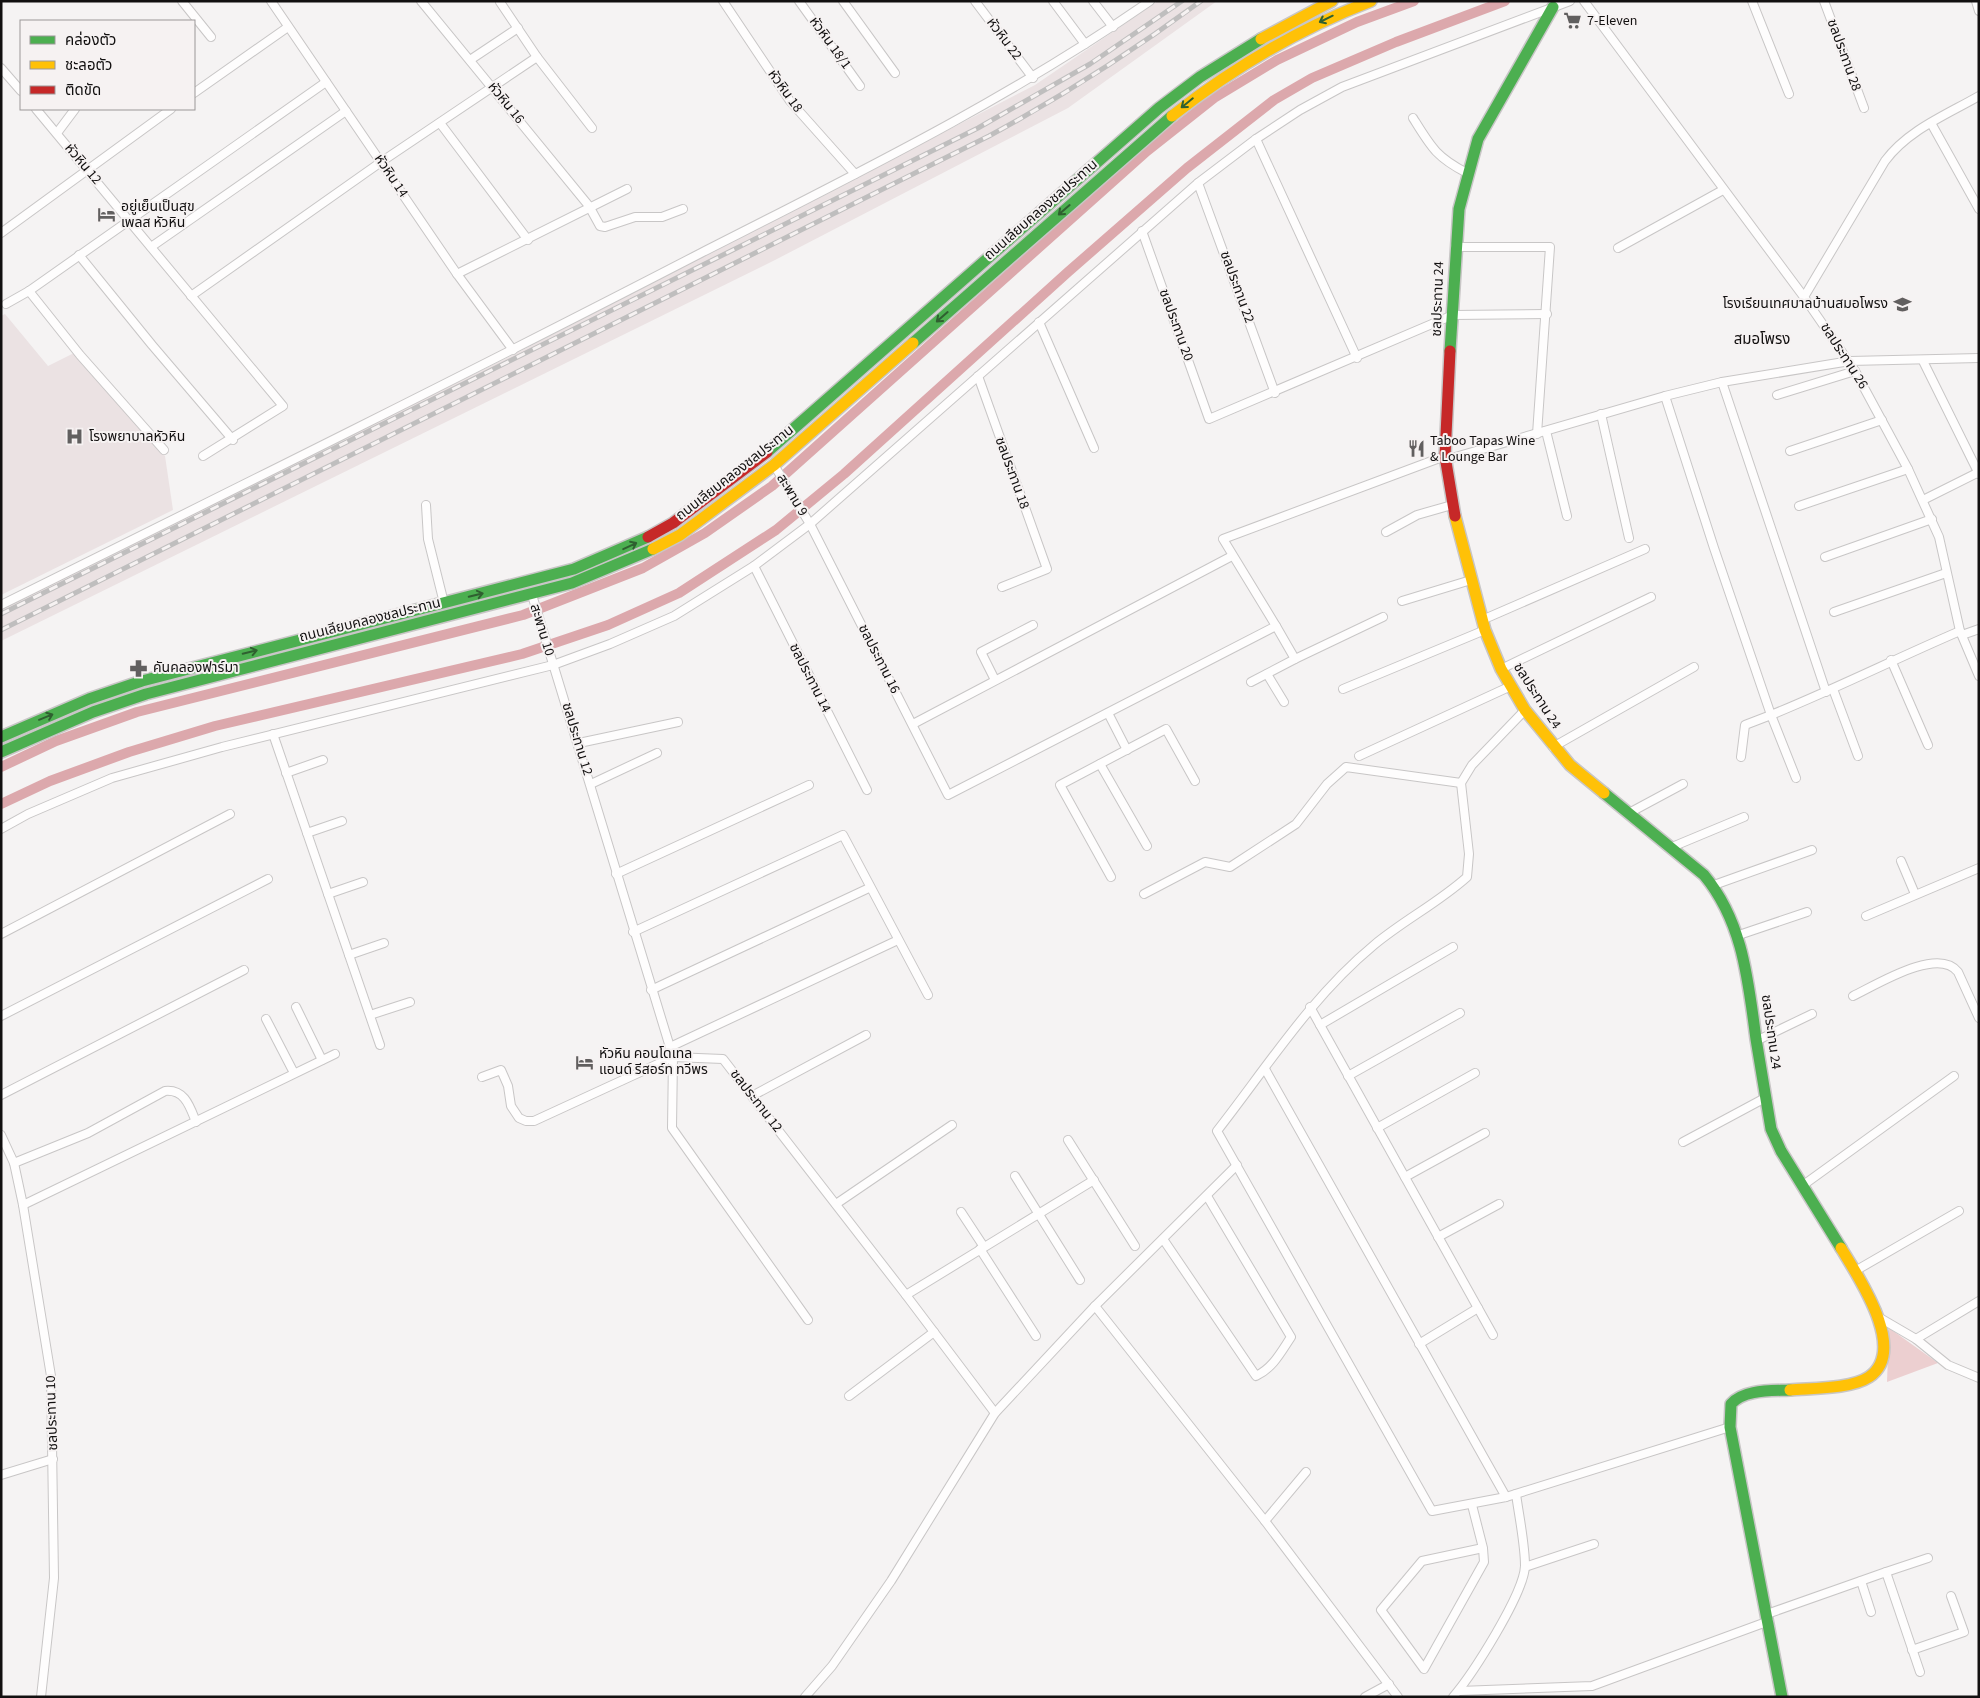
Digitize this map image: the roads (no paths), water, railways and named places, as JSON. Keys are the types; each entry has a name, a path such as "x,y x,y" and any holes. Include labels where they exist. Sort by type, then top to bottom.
{"street":[{"path":"182,1 211,37"},
{"name":"หัวหิน 14","path":"271,1 457,274 513,350"},
{"name":"หัวหิน 16","path":"421,1 590,206 600,226 605,228 635,217 662,217 683,209"},
{"name":"หัวหิน 18","path":"723,1 790,101 855,174"},
{"name":"หัวหิน 18/1","path":"799,1 860,86"},
{"path":"843,1 895,73"},
{"name":"หัวหิน 22","path":"975,1 1033,78"},
{"path":"1053,1 1085,44"},
{"path":"1093,1 1113,26"},
{"path":"1,605 513,350 855,174 1033,78 1150,1"},
{"name":"ถนนเลียบคลองชลประทาน","path":"1,737 89,699 142,682 574,569 634,544 673,523 768,452 1188,84 1230,55 1278,27 1332,1"},
{"name":"ถนนเลียบคลองชลประทาน","path":"1,752 93,712 146,694 532,595 604,572 640,556 680,534 774,465 1168,118 1204,90 1284,39 1343,11 1371,1"},
{"path":"1,829 28,814 112,778 273,734 553,665 610,644 674,616 754,566 810,524 1198,182 1256,139 1300,110 1342,88 1570,1"},
{"name":"ชลประทาน 26","path":"1584,1 1850,362 1908,469 1932,519 1939,537 1961,633 1979,676"},
{"path":"1752,1 1789,94"},
{"name":"ชลประทาน 28","path":"1824,1 1864,108"},
{"path":"1976,1 1979,11"},
{"path":"500,2 537,58 592,128"},
{"name":"ชลประทาน 24","path":"1553,7 1478,140 1467,173 1459,209 1455,246 1445,458 1452,505 1483,625 1501,669 1525,710 1553,747 1570,765 1672,847 1714,885 1731,916 1749,984 1756,1041 1771,1129 1802,1186 1872,1300 1880,1318 1883,1340 1882,1358 1870,1377 1852,1383 1756,1392 1740,1397 1732,1404 1729,1411 1730,1427 1783,1697"},
{"path":"195,91 288,27"},
{"path":"470,60 518,28"},
{"path":"190,296 381,162 537,58"},
{"path":"1,68 20,90"},
{"path":"6,304 29,291 326,82"},
{"path":"1804,298 1885,161 1896,146 1931,123 1979,96"},
{"name":"หัวหิน 12","path":"37,110 282,406 232,440"},
{"path":"56,133 74,110"},
{"path":"1,232 86,168 170,110"},
{"path":"151,247 346,111"},
{"path":"1412,118 1431,148 1444,161 1467,173"},
{"path":"440,123 528,240"},
{"path":"1931,123 1979,209"},
{"path":"1256,139 1356,358"},
{"name":"ชลประทาน 22","path":"1198,182 1275,393"},
{"path":"457,274 528,240 627,188"},
{"path":"1618,248 1722,190"},
{"name":"ชลประทาน 20","path":"1142,231 1209,419 1275,393"},
{"path":"1455,246 1550,247 1547,314 1537,434"},
{"path":"79,255 232,440 203,456"},
{"path":"29,291 80,355 164,450"},
{"path":"1275,393 1453,315 1547,314"},
{"path":"1039,322 1094,448"},
{"path":"1295,659 1222,538 1445,458 1537,434 1665,396 1722,382 1850,362 1979,358"},
{"path":"1924,361 1978,473 1924,500"},
{"path":"1777,395 1855,371"},
{"name":"ชลประทาน 18","path":"978,376 1047,570 1002,587"},
{"path":"1722,382 1830,691 1858,756"},
{"path":"1665,396 1771,715 1796,778"},
{"path":"1601,414 1629,538"},
{"path":"1790,451 1882,420"},
{"path":"1546,431 1567,516"},
{"name":"สะพาน 9","path":"774,465 810,524"},
{"path":"1799,506 1908,469"},
{"path":"426,505 428,539 444,603"},
{"path":"1386,532 1417,515 1452,505"},
{"path":"1825,557 1932,519"},
{"name":"ชลประทาน 16","path":"810,524 948,795 1108,713"},
{"path":"1343,690 1645,549"},
{"path":"912,724 1232,556"},
{"name":"ชลประทาน 14","path":"754,566 867,790"},
{"path":"1834,612 1946,573"},
{"path":"1402,601 1471,580"},
{"name":"สะพาน 10","path":"532,595 553,665"},
{"path":"1501,669 1651,597"},
{"path":"1251,682 1383,617"},
{"path":"995,680 981,652 1033,625"},
{"path":"1127,750 1108,713 1276,626"},
{"path":"1741,756 1745,725 1830,691 1891,660 1961,633 1979,630"},
{"path":"1891,660 1928,745"},
{"name":"ชลประทาน 12","path":"553,665 579,743 633,932 673,1057 723,1060 995,1412"},
{"path":"1553,747 1694,667"},
{"path":"1267,674 1284,702"},
{"path":"1359,756 1511,686"},
{"path":"1525,710 1472,765 1461,783 1469,854 1467,878 1449,893 1375,944 1310,1007 1217,1131 1432,1511 1472,1505 1506,1497 1730,1427"},
{"path":"579,743 678,722"},
{"path":"1110,877 1060,785 1166,729 1195,780"},
{"path":"273,734 380,1046"},
{"path":"591,784 657,752"},
{"path":"286,772 323,760"},
{"path":"1100,764 1147,846"},
{"path":"1144,894 1205,862 1230,867 1296,824 1327,784 1346,767 1461,783"},
{"path":"1628,813 1683,784"},
{"path":"616,874 809,785"},
{"path":"1,934 230,814"},
{"path":"1672,847 1744,817"},
{"path":"307,833 342,820"},
{"path":"633,932 843,835 869,888 928,996"},
{"path":"1714,885 1812,850"},
{"path":"1901,861 1915,894"},
{"path":"1866,916 1979,868"},
{"path":"1,1016 268,879"},
{"path":"328,894 362,882"},
{"path":"651,990 869,888"},
{"path":"1736,936 1807,912"},
{"path":"670,1047 898,940"},
{"path":"349,955 384,943"},
{"path":"1320,1025 1453,947"},
{"path":"1853,996 1915,966 1947,962 1953,965 1958,972 1976,1005 1979,1018"},
{"path":"1,1095 244,970"},
{"path":"370,1015 410,1002"},
{"path":"296,1007 322,1060"},
{"path":"1310,1007 1493,1335"},
{"path":"1348,1076 1460,1013"},
{"path":"1756,1041 1812,1014"},
{"path":"266,1019 294,1072"},
{"path":"752,1096 866,1035"},
{"path":"23,1205 196,1122 294,1072 335,1054"},
{"path":"482,1076 501,1070 514,1112 526,1121 534,1121 673,1057 672,1128 808,1320"},
{"path":"1265,1069 1506,1497"},
{"path":"1377,1128 1475,1073"},
{"path":"1802,1186 1954,1076"},
{"path":"14,1163 88,1133 165,1091 174,1091 183,1096 196,1122"},
{"path":"1682,1142 1765,1098"},
{"path":"836,1204 952,1126"},
{"path":"1405,1177 1485,1133"},
{"name":"ชลประทาน 10","path":"1,1135 14,1163 23,1205 52,1376 54,1578 41,1697"},
{"path":"1068,1140 1135,1246"},
{"path":"804,1697 832,1666 891,1581 995,1412 1096,1306 1237,1165"},
{"path":"1015,1176 1080,1280"},
{"path":"906,1295 1094,1180"},
{"path":"1163,1239 1256,1376 1264,1372 1276,1361 1291,1337 1207,1196"},
{"path":"1438,1237 1499,1204"},
{"path":"1855,1271 1959,1211"},
{"path":"961,1212 1036,1336"},
{"path":"1916,1339 1979,1302"},
{"path":"1096,1306 1265,1520 1398,1697"},
{"path":"1419,1344 1478,1308"},
{"path":"1880,1318 1916,1339 1948,1365 1979,1378"},
{"path":"849,1396 934,1332"},
{"path":"1,1476 53,1459"},
{"path":"1265,1520 1306,1472"},
{"path":"1456,1694 1495,1636 1520,1585 1525,1567 1516,1494"},
{"path":"1472,1505 1483,1548 1484,1562 1424,1669 1381,1610 1422,1561 1483,1548"},
{"path":"1525,1567 1594,1544"},
{"path":"1456,1694 1592,1686 1861,1581 1928,1558"},
{"path":"1886,1572 1920,1672"},
{"path":"1861,1581 1871,1612"},
{"path":"1912,1650 1964,1632 1951,1596"},
{"path":"1365,1697 1389,1684"}],"waterway":[{"path":"1,767 56,741 137,712 523,615 643,568 705,533 772,486 1147,151 1214,98 1277,60 1357,22 1414,1"},
{"path":"1,804 50,781 129,752 215,726 522,654 608,625 679,593 776,530 844,474 1068,272 1187,168 1274,100 1312,78 1396,42 1505,1"}],"railway":[{"path":"1,614 978,128 1090,64 1182,1"},
{"path":"1,630 989,136 1097,72 1150,38 1201,1"}],"place":[{"name":"7-Eleven","path":"1573,21"},
{"name":"อยู่เย็นเป็นสุข เพลส หัวหิน","path":"107,215"},
{"name":"โรงเรียนเทศบาลบ้านสมอโพรง","path":"1902,304"},
{"name":"โรงพยาบาลหัวหิน","path":"75,437"},
{"name":"Taboo Tapas Wine & Lounge Bar","path":"1416,449"},
{"name":"คันคลองฟาร์มา","path":"139,668"},
{"name":"หัวหิน คอนโดเทล แอนด์ รีสอร์ท ทวีพร","path":"585,1062"}],"district":[{"name":"สมอโพรง","path":"1762,339"}]}
